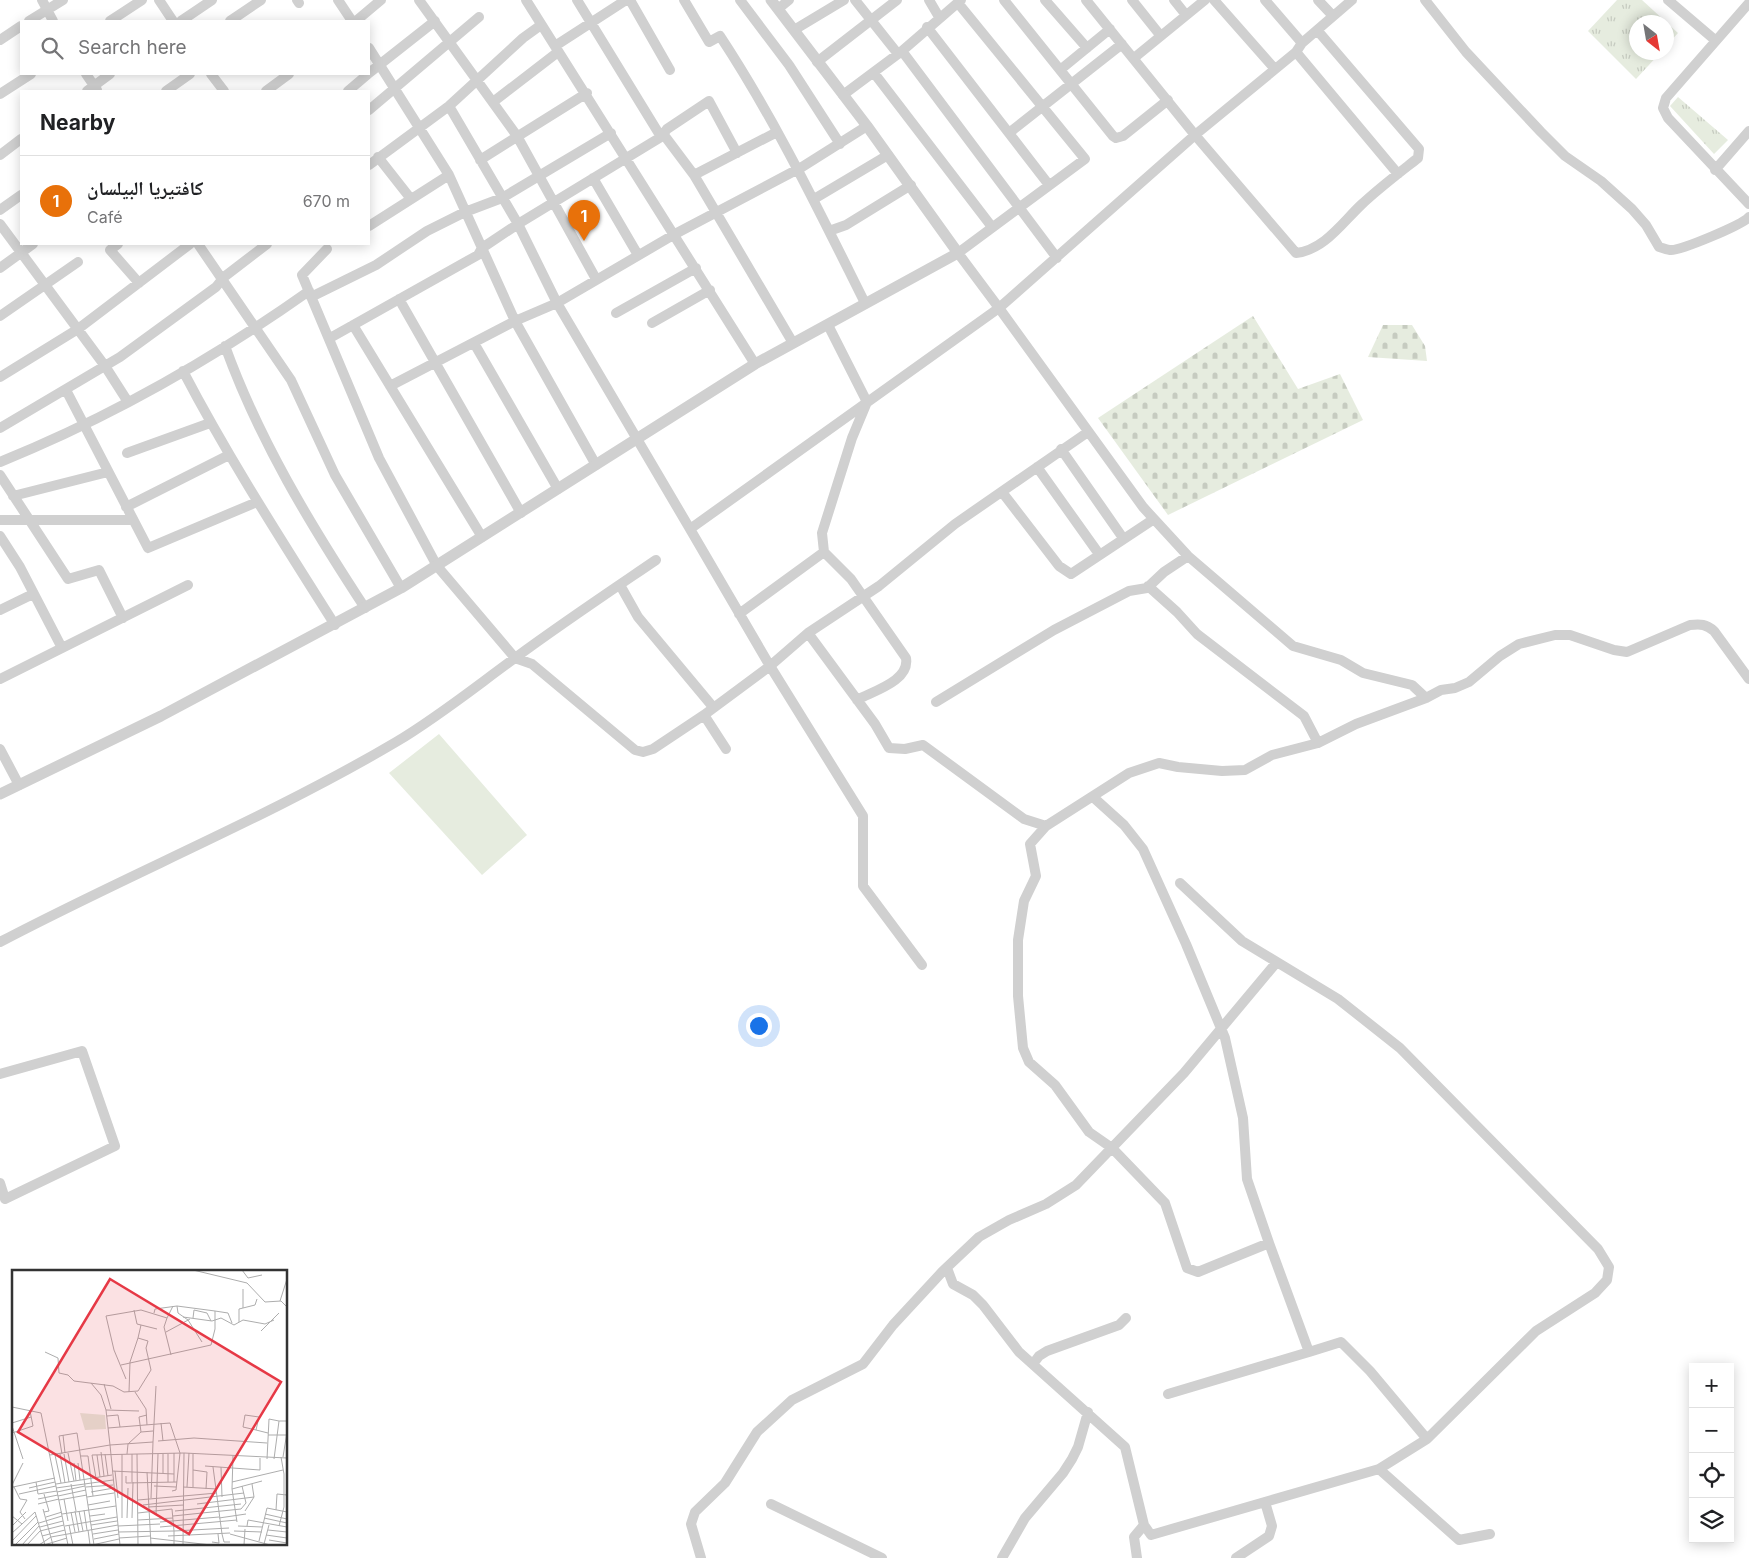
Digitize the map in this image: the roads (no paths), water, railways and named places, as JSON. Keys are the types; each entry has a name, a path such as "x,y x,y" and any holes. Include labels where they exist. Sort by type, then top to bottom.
{"street":[{"path":"42,0 52,20"},
{"path":"31,20 63,0"},
{"path":"112,20 142,0"},
{"path":"158,0 171,20"},
{"path":"182,20 212,0"},
{"path":"231,20 261,0"},
{"path":"338,0 351,20"},
{"path":"357,20 381,0"},
{"path":"419,0 517,136 596,278"},
{"path":"526,0 611,132 755,364"},
{"path":"577,0 663,136 694,175 793,343"},
{"path":"493,102 556,49 591,23 628,0 670,70"},
{"path":"684,0 709,42 720,36 744,72 814,199 865,303"},
{"path":"740,0 788,65 840,144"},
{"path":"789,0 775,4 911,185 1142,507 1188,556 1293,646 1341,660 1364,673 1412,685 1426,698"},
{"path":"794,30 844,0"},
{"path":"855,0 900,52 1020,206 1057,258"},
{"path":"817,62 897,0"},
{"path":"929,0 939,17"},
{"path":"1004,0 1116,138 1123,136 1168,100"},
{"path":"1045,0 1087,48"},
{"path":"1086,0 1196,135 1296,253 1306,252 1329,236 1360,206 1418,158 1419,149 1416,143 1318,30"},
{"path":"1132,0 1160,35"},
{"path":"1174,0 1186,15"},
{"path":"1134,58 1205,0"},
{"path":"1214,0 1274,68"},
{"path":"1265,0 1299,48 1398,174"},
{"path":"1318,0 1333,16"},
{"path":"690,529 999,308 1352,0"},
{"path":"1425,0 1466,52 1541,132 1565,156 1600,181 1632,209 1646,225 1660,247 1671,250 1685,246 1739,225 1749,217"},
{"path":"1668,0 1715,40"},
{"path":"0,794 161,716 261,661 335,625 401,588 755,364 958,253 1085,159 959,1 900,52 843,95"},
{"path":"1749,3 1666,98 1663,108 1668,118 1749,204"},
{"path":"370,109 480,17"},
{"path":"370,73 435,21"},
{"path":"370,164 449,106 541,25"},
{"path":"0,40 20,27"},
{"path":"927,27 1049,185"},
{"path":"1060,70 1110,29"},
{"path":"1009,134 1122,44"},
{"path":"370,50 449,175 515,322 596,465"},
{"path":"874,73 992,228"},
{"path":"0,94 29,75"},
{"path":"86,75 93,90 109,75"},
{"path":"167,90 189,75"},
{"path":"213,75 223,90"},
{"path":"267,90 288,75"},
{"path":"349,90 368,75"},
{"path":"480,160 586,93"},
{"path":"330,338 478,255 482,248 518,224 663,136 667,129 709,101 737,153"},
{"path":"449,106 518,224 557,303 770,666 863,816 863,886 922,965"},
{"path":"390,386 474,342 557,303 596,278 675,234 797,170 867,126"},
{"path":"1715,170 1749,131"},
{"path":"0,462 85,425 128,402 184,371 310,294 376,265 427,231 465,212 502,198 611,132"},
{"path":"694,175 777,132"},
{"path":"0,155 20,140"},
{"path":"814,199 888,155"},
{"path":"378,157 411,199"},
{"path":"370,225 449,175"},
{"path":"593,178 638,255"},
{"path":"829,230 846,225 911,185"},
{"path":"0,210 20,196"},
{"path":"0,224 105,366 128,402"},
{"path":"0,268 32,245"},
{"path":"117,245 110,250 139,284"},
{"path":"0,377 78,329 189,245"},
{"path":"199,245 291,380 335,476 401,588"},
{"path":"0,428 105,366 216,288 222,280 267,245"},
{"path":"326,249 302,276 330,338 379,458 437,566 515,658 532,664 635,750 643,752 653,749 704,715 770,666 808,633 863,596 955,524 1088,432"},
{"path":"0,316 78,262"},
{"path":"616,313 696,268"},
{"path":"652,323 710,290"},
{"path":"399,298 521,513"},
{"path":"828,324 867,402 852,438 822,533 824,552 852,579 906,658 907,665 902,676 856,700"},
{"path":"352,325 482,538"},
{"path":"474,342 558,489"},
{"path":"225,346 239,384 278,467 311,525 365,608"},
{"path":"184,371 210,423 229,455 335,625"},
{"path":"66,390 148,548 258,502"},
{"path":"126,454 210,423"},
{"path":"1061,449 1123,538"},
{"path":"126,507 229,455"},
{"path":"1037,467 1099,554"},
{"path":"13,496 108,472"},
{"path":"0,475 68,578 99,570 123,618"},
{"path":"1002,492 1059,566 1071,574 1154,519"},
{"path":"0,520 133,520"},
{"path":"0,536 20,567 62,648"},
{"path":"739,614 824,552"},
{"path":"936,702 1054,630 1129,591 1148,586 1164,572 1188,556"},
{"path":"0,942 74,904 220,835 349,769 427,723 515,658 656,560"},
{"path":"0,679 188,585"},
{"path":"620,585 638,617 713,707"},
{"path":"1148,586 1197,634 1304,716 1309,730 1318,744"},
{"path":"0,610 33,594"},
{"path":"1269,1243 1198,1272 1187,1268 1165,1202 1112,1148 1089,1132 1055,1085 1030,1062 1023,1048 1018,996 1018,940 1024,902 1036,876 1030,844 1046,826 1129,773 1159,763 1178,768 1222,771 1245,770 1272,755 1318,744 1356,724 1426,698 1441,690 1455,688 1469,682 1500,656 1519,644 1533,640 1555,635 1570,635 1627,652 1690,625 1707,625 1714,631 1749,678"},
{"path":"808,633 889,748 905,749 923,745 1024,819 1046,826"},
{"path":"704,715 726,749"},
{"path":"0,749 20,785"},
{"path":"1093,797 1124,825 1142,849 1222,1028 1244,1118 1247,1179 1309,1352"},
{"path":"947,1268 953,1284 973,1295 983,1305 1019,1352 1125,1447 1144,1525 1151,1535 1379,1469 1427,1439 1536,1331 1595,1294 1607,1280 1609,1267 1598,1249 1400,1048 1338,1000 1242,941 1180,883"},
{"path":"701,1558 691,1524 695,1512 725,1483 757,1432 792,1400 863,1364 893,1325 979,1237 1009,1220 1046,1204 1076,1185 1184,1073 1276,963"},
{"path":"0,1074 82,1051 115,1146 5,1199 0,1183"},
{"path":"1033,1364 1039,1356 1047,1351 1119,1325 1126,1318"},
{"path":"1168,1394 1341,1342 1370,1371 1427,1439"},
{"path":"1002,1558 1025,1518 1068,1466 1078,1447 1088,1412"},
{"path":"1379,1469 1459,1540 1490,1534"},
{"path":"1236,1558 1269,1536 1272,1526 1265,1502"},
{"path":"771,1504 882,1558"},
{"path":"1137,1558 1134,1537 1144,1525"}],"place":[{"name":"كافتيريا البيلسان","path":"584,241"}]}
